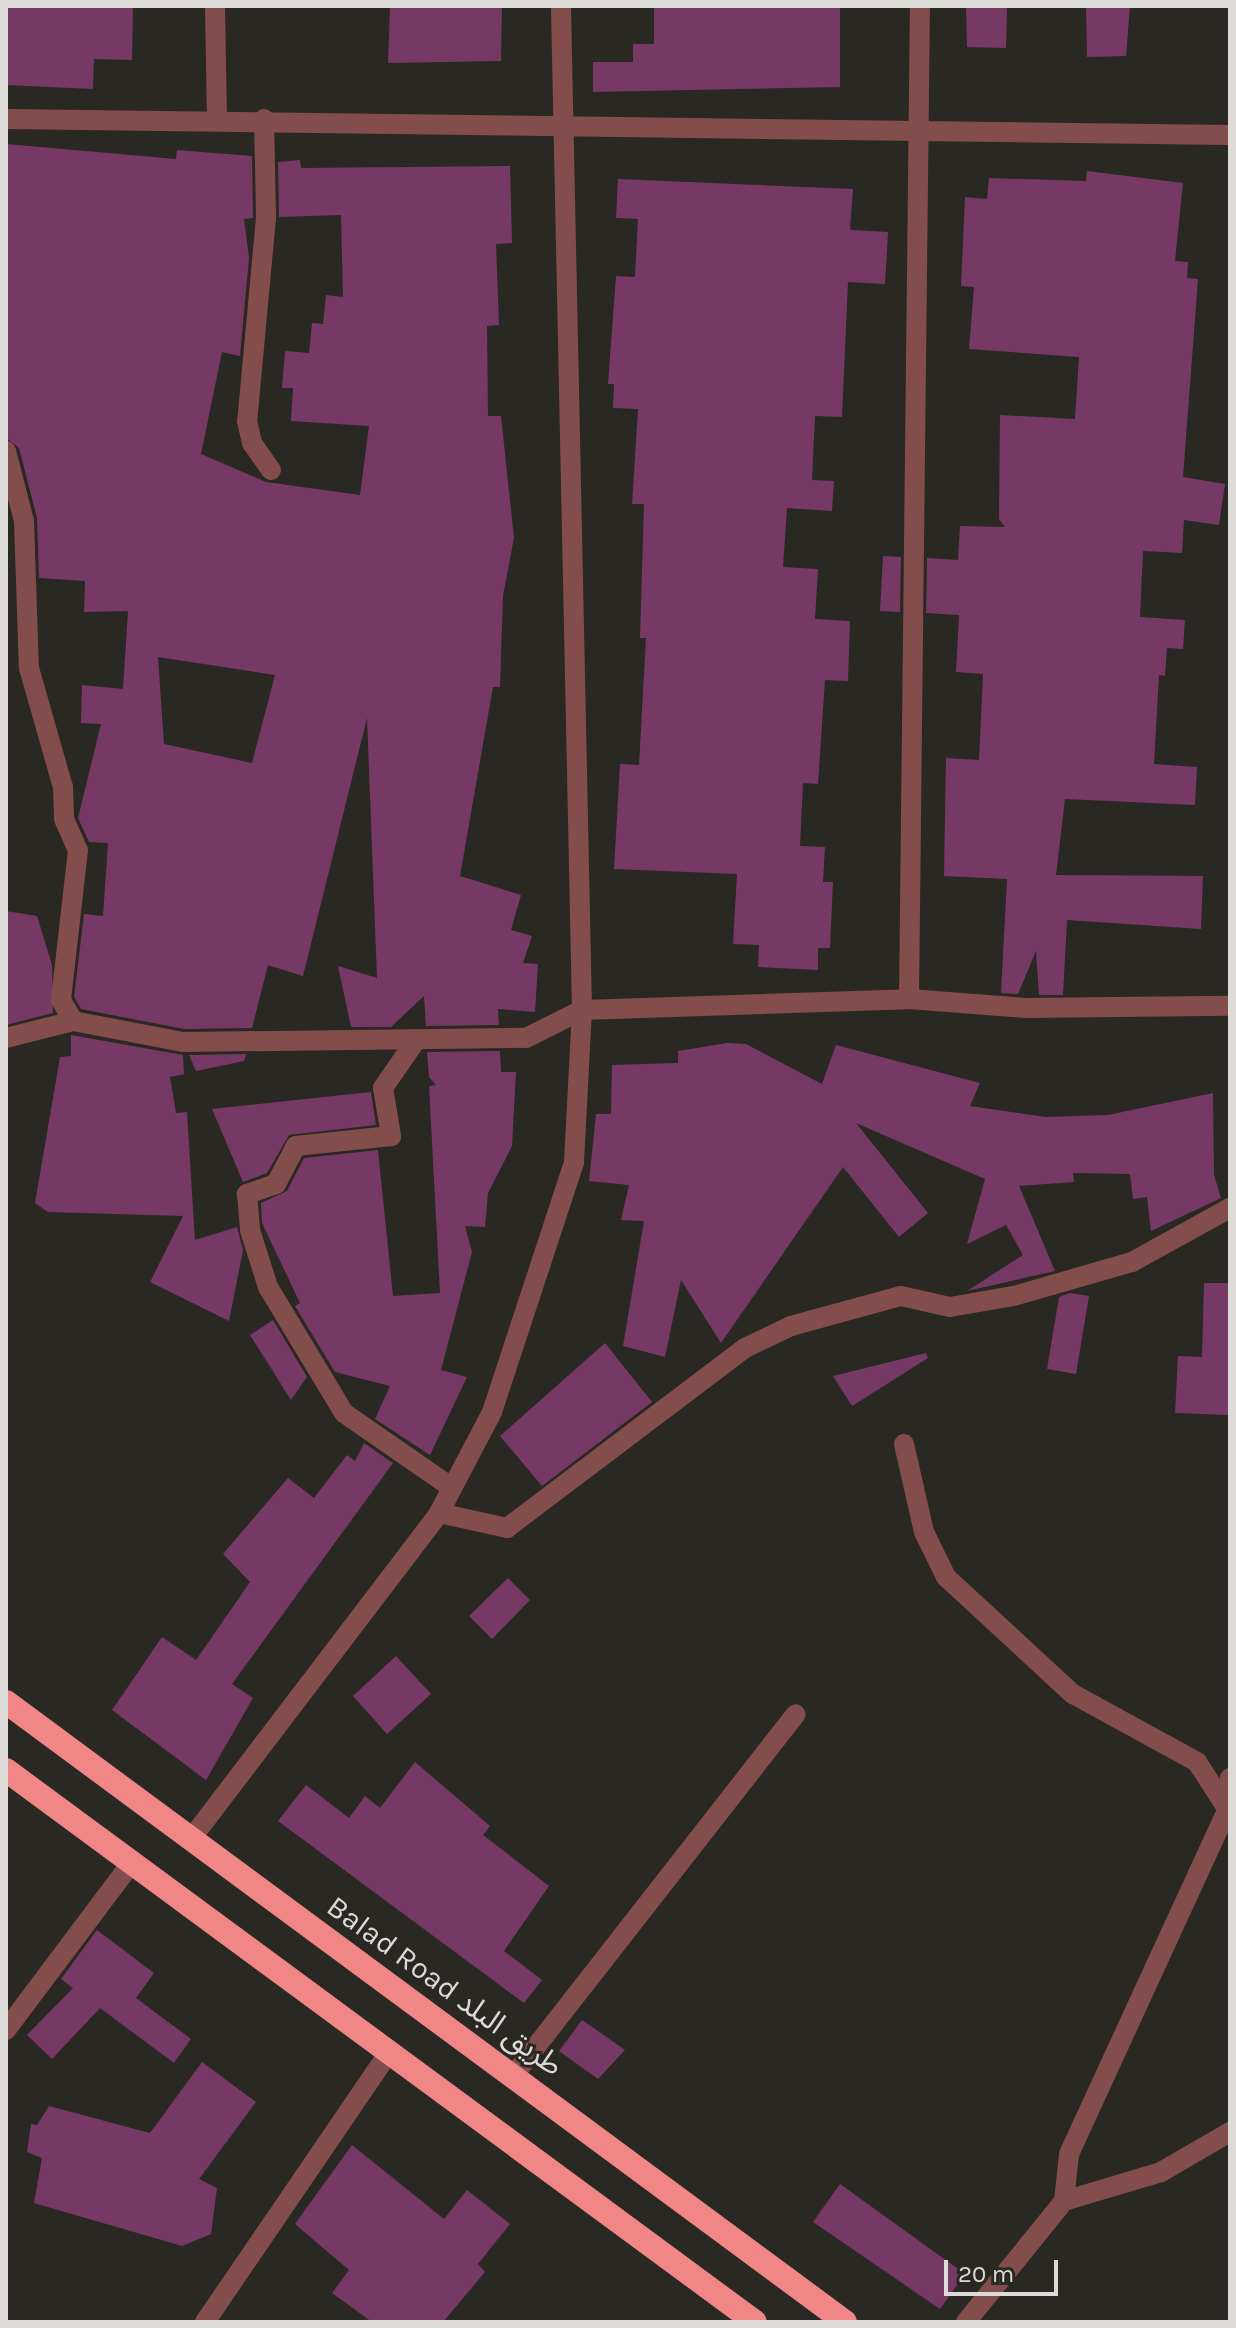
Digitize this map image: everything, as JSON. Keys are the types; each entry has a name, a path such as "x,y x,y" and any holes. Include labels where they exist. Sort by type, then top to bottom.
{"highway":[{"name":"Balad Road طريق البلد","path":"6,1702 845,2322"},
{"path":"6,1770 755,2322"}],"street":[{"path":"215,6 217,121"},
{"path":"191,1839 439,1513 448,1485 492,1412 574,1162 582,1010 561,6"},
{"path":"909,999 921,135 920,6"},
{"path":"6,119 264,119 564,130 921,135 1230,135"},
{"path":"264,119 266,218 247,421 252,443 271,470"},
{"path":"6,451 24,521 29,668 63,787 64,819 78,850 61,1000 73,1021"},
{"path":"6,1038 73,1021 183,1042 414,1043 526,1038 582,1010 909,999 1025,1008 1230,1006"},
{"path":"414,1043 383,1088 391,1136 296,1146 276,1184 247,1194 250,1230 268,1287 344,1413 448,1485"},
{"path":"439,1513 507,1528 745,1348 791,1326 901,1296 950,1307 1014,1296 1132,1262 1230,1208"},
{"path":"904,1444 924,1532 946,1577 1073,1694 1197,1762 1229,1812"},
{"path":"513,2076 796,1714"},
{"path":"966,2322 1064,2201 1069,2154 1229,1812 1230,1778"},
{"path":"6,2030 132,1862"},
{"path":"205,2322 389,2052"},
{"path":"1064,2201 1161,2172 1230,2132"}],"building":[{"path":"6,6 133,6 132,60 94,59 93,89 6,85"},
{"path":"390,6 502,6 501,61 388,63"},
{"path":"654,6 840,6 840,87 593,92 593,62 633,62 633,44 654,44"},
{"path":"966,6 1007,6 1006,48 967,47"},
{"path":"1086,6 1130,6 1126,56 1087,57"},
{"path":"6,144 176,159 177,150 252,156 253,218 244,219 249,258 240,356 222,352 201,454 266,482 360,495 369,426 291,421 293,388 282,388 285,351 309,353 312,323 323,324 326,295 343,297 341,215 279,217 278,162 300,160 301,168 510,166 512,243 496,244 499,325 487,326 488,416 501,416 514,538 503,596 500,687 493,687 460,876 521,895 511,930 532,936 523,963 538,964 535,1012 498,1009 499,1025 426,1026 424,996 391,1027 351,1027 338,966 377,978 367,718 303,976 268,965 252,1028 184,1029 81,1009 74,997 84,914 103,916 108,843 89,842 78,818 101,724 81,723 82,685 123,689 128,611 84,612 85,581 39,578 37,518 19,448 6,438","holes":["158,657 275,675 252,763 164,744"]},
{"path":"1087,171 1183,183 1175,261 1188,262 1187,278 1198,279 1183,477 1225,484 1219,525 1184,520 1182,553 1143,551 1140,617 1185,620 1183,649 1167,648 1165,676 1159,675 1154,764 1197,767 1195,805 1065,799 1056,875 1203,876 1201,929 1067,920 1063,995 1039,995 1036,951 1018,994 1001,993 1007,879 944,876 946,758 979,760 983,674 956,672 959,615 926,613 927,558 958,560 960,526 1005,527 999,519 1000,415 1075,419 1079,357 969,349 974,287 961,286 965,197 987,199 989,178 1086,181"},
{"path":"618,179 853,189 850,230 888,232 885,284 848,282 842,417 815,416 812,480 834,481 832,511 787,508 783,567 818,569 815,619 850,621 848,681 825,680 818,784 803,783 800,846 825,847 823,882 833,882 830,948 818,948 818,970 758,967 759,945 733,944 737,874 614,869 620,764 639,765 646,638 640,638 644,504 632,504 638,409 613,408 614,384 608,384 616,276 635,277 638,219 616,218"},
{"path":"883,556 901,557 900,612 880,611"},
{"path":"6,911 37,916 52,965 53,1013 6,1025"},
{"path":"71,1035 183,1055 184,1074 170,1077 176,1113 187,1112 195,1240 237,1227 243,1250 229,1321 150,1282 183,1216 48,1212 35,1203 60,1057 71,1056"},
{"path":"727,1043 746,1044 822,1084 836,1045 980,1083 970,1106 1046,1117 1108,1115 1213,1093 1214,1175 1221,1198 1151,1231 1147,1197 1133,1199 1130,1174 1073,1173 1074,1182 1019,1186 1055,1271 967,1291 1023,1255 1006,1225 967,1244 985,1179 856,1123 928,1213 899,1237 843,1167 721,1343 681,1280 665,1357 623,1346 644,1221 621,1220 629,1185 589,1181 596,1114 611,1114 612,1065 678,1063 678,1051"},
{"path":"500,1051 501,1072 516,1072 512,1146 488,1193 485,1227 465,1226 472,1252 441,1370 467,1377 430,1455 375,1419 390,1386 335,1372 295,1306 300,1303 262,1223 261,1203 287,1191 304,1158 378,1150 393,1296 440,1293 429,1086 436,1085 429,1077 427,1052"},
{"path":"246,1054 244,1061 196,1071 189,1055"},
{"path":"371,1092 376,1125 289,1135 267,1173 243,1182 212,1109"},
{"path":"1204,1283 1230,1283 1230,1415 1175,1413 1178,1356 1202,1357"},
{"path":"1070,1293 1089,1296 1076,1374 1047,1369 1059,1297"},
{"path":"273,1320 307,1377 291,1400 250,1335"},
{"path":"605,1343 652,1402 542,1486 500,1436"},
{"path":"926,1353 928,1358 852,1406 833,1376"},
{"path":"364,1443 393,1463 232,1684 253,1698 206,1780 112,1710 162,1637 196,1660 250,1582 223,1554 288,1478 314,1498 347,1455 355,1461"},
{"path":"508,1578 530,1600 492,1639 469,1616"},
{"path":"396,1656 431,1694 387,1734 353,1696"},
{"path":"415,1762 490,1826 483,1835 549,1886 504,1951 542,1980 524,2003 278,1821 306,1785 349,1818 365,1796 380,1808"},
{"path":"97,1930 154,1973 136,1998 191,2039 174,2063 100,2008 52,2059 27,2035 73,1988 61,1979"},
{"path":"582,2020 625,2050 598,2079 559,2051"},
{"path":"202,2062 256,2102 199,2179 217,2188 211,2234 182,2246 34,2203 42,2158 27,2152 31,2124 37,2125 49,2106 150,2133"},
{"path":"352,2145 444,2219 467,2190 510,2224 478,2264 485,2272 443,2322 372,2322 332,2293 349,2270 295,2224"},
{"path":"840,2184 965,2274 940,2309 813,2222"}]}
